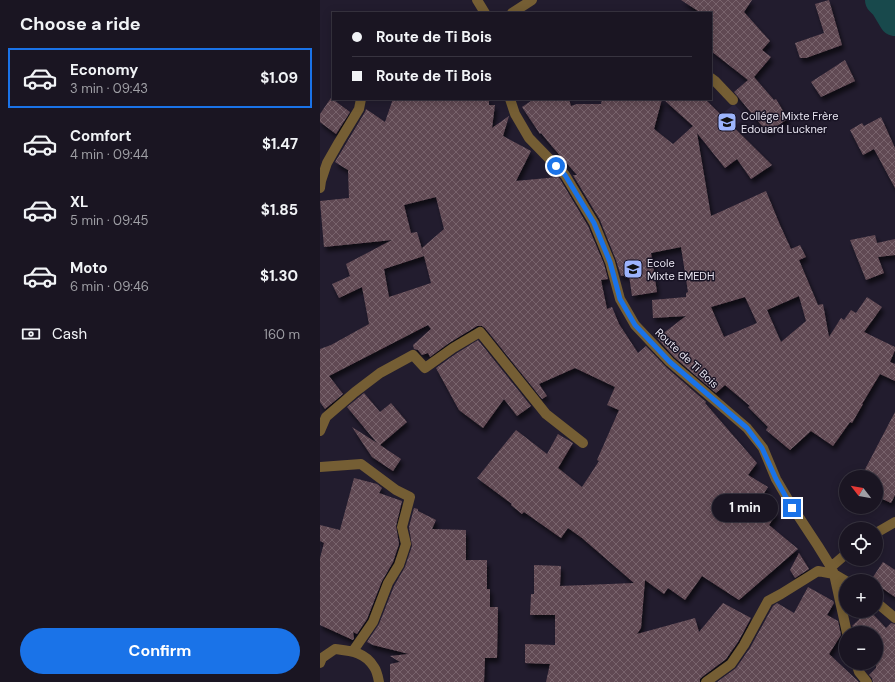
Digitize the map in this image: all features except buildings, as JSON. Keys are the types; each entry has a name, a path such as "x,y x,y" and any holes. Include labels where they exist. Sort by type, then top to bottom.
{"street":[{"path":"477,0 484,12"},
{"path":"514,12 532,0"},
{"path":"712,79 733,100"},
{"path":"320,188 327,163 338,142 359,109 361,100"},
{"name":"Route de Ti Bois","path":"510,100 515,114 529,138 565,175 594,223 610,262 620,299 635,325 670,362 747,428 762,448 776,479 792,508 832,570 845,626"},
{"path":"320,431 326,417 380,373 413,355 425,368 480,332 546,414 583,443"},
{"path":"320,467 361,464 396,490 410,497 402,527 406,544 399,565 388,583 373,622 353,651"},
{"path":"883,529 895,522"},
{"path":"832,570 839,562"},
{"path":"706,682 731,664 744,645 768,601 818,571 832,570 839,576"},
{"path":"883,608 895,618"},
{"path":"320,664 322,658 335,649 353,651 366,656 375,667 379,682"},
{"path":"858,670 867,682"}],"shaded area":[{"name":"Collége Mixte Frère Edouard Luckner","path":"734,104 746,117 719,140 708,126"}],"waterway":[{"path":"881,0 886,5 895,20"}],"place":[{"name":"Collége Mixte Frère Edouard Luckner","path":"727,122"},
{"name":"Ecole Mixte EMEDH","path":"633,269"}],"route":[{"path":"556,166 565,175 594,223 610,262 620,299 635,325 670,362 747,428 762,448 776,479 792,508"}]}
